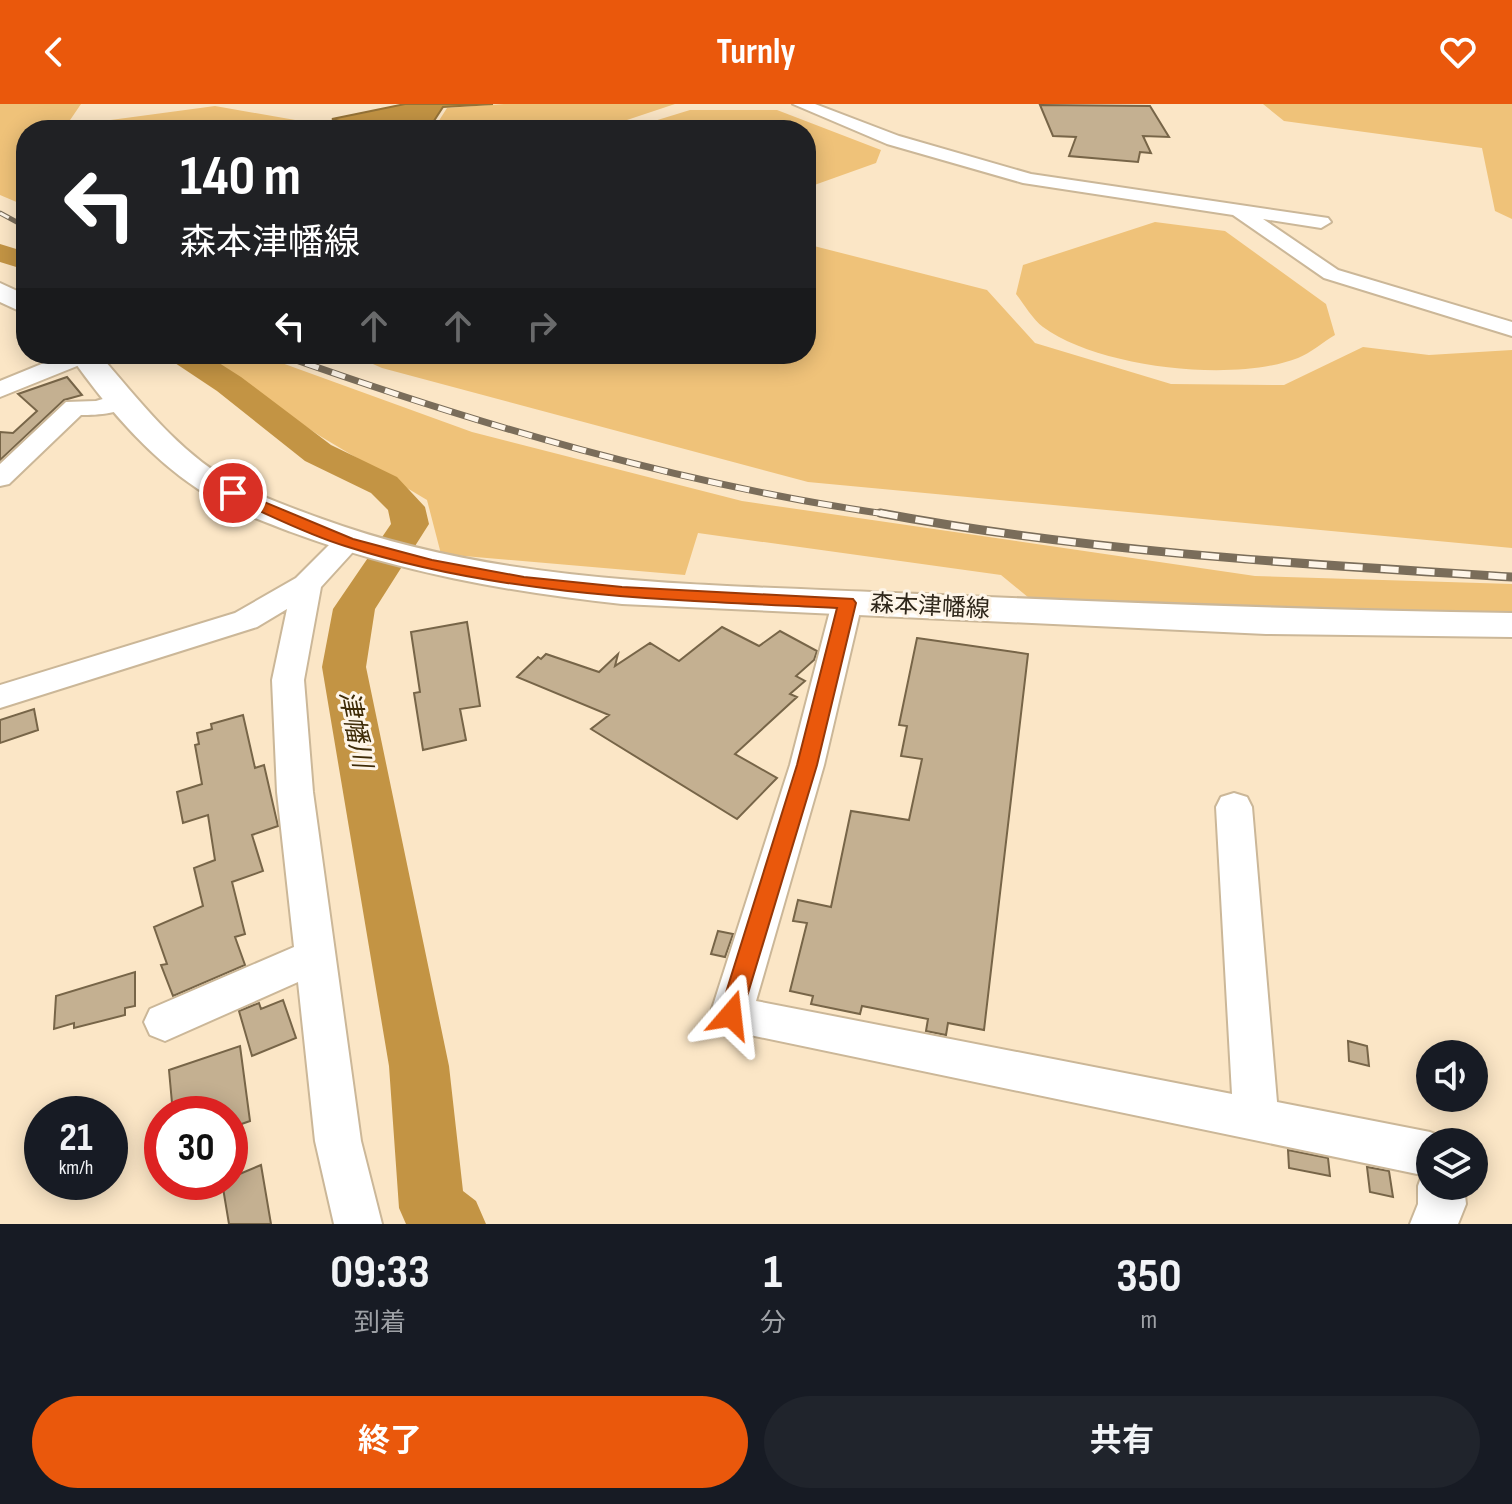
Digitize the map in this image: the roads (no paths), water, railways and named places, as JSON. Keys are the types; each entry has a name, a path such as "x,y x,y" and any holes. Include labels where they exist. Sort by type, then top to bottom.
{"main road":[{"name":"森本津幡線","path":"92,364 163,446 212,484 348,542 431,565 524,582 622,592 1266,622 1512,625"}],"street":[{"path":"801,104 893,140 971,165 1056,184 1321,222"},
{"path":"1239,212 1331,274 1512,329"},
{"path":"0,364 8,387 63,364"},
{"path":"0,478 75,407 98,408 123,400"},
{"path":"0,697 246,620 307,585 348,542"},
{"path":"307,585 288,680 295,792 338,1141 358,1224"},
{"path":"847,603 807,765 731,1015 1416,1151"},
{"path":"1234,807 1256,1121"},
{"path":"165,1022 315,956"},
{"path":"1434,1224 1442,1200"}],"waterway":[{"name":"津幡川","path":"0,252 16,258"},
{"name":"津幡川","path":"198,364 318,453 384,485 406,507 410,524 354,609 344,667 419,1066 432,1208 453,1224"}],"railway":[{"path":"0,213 16,222"},
{"path":"308,364 430,405 582,450 658,470 814,502 1037,538 1116,547 1512,577"}]}
